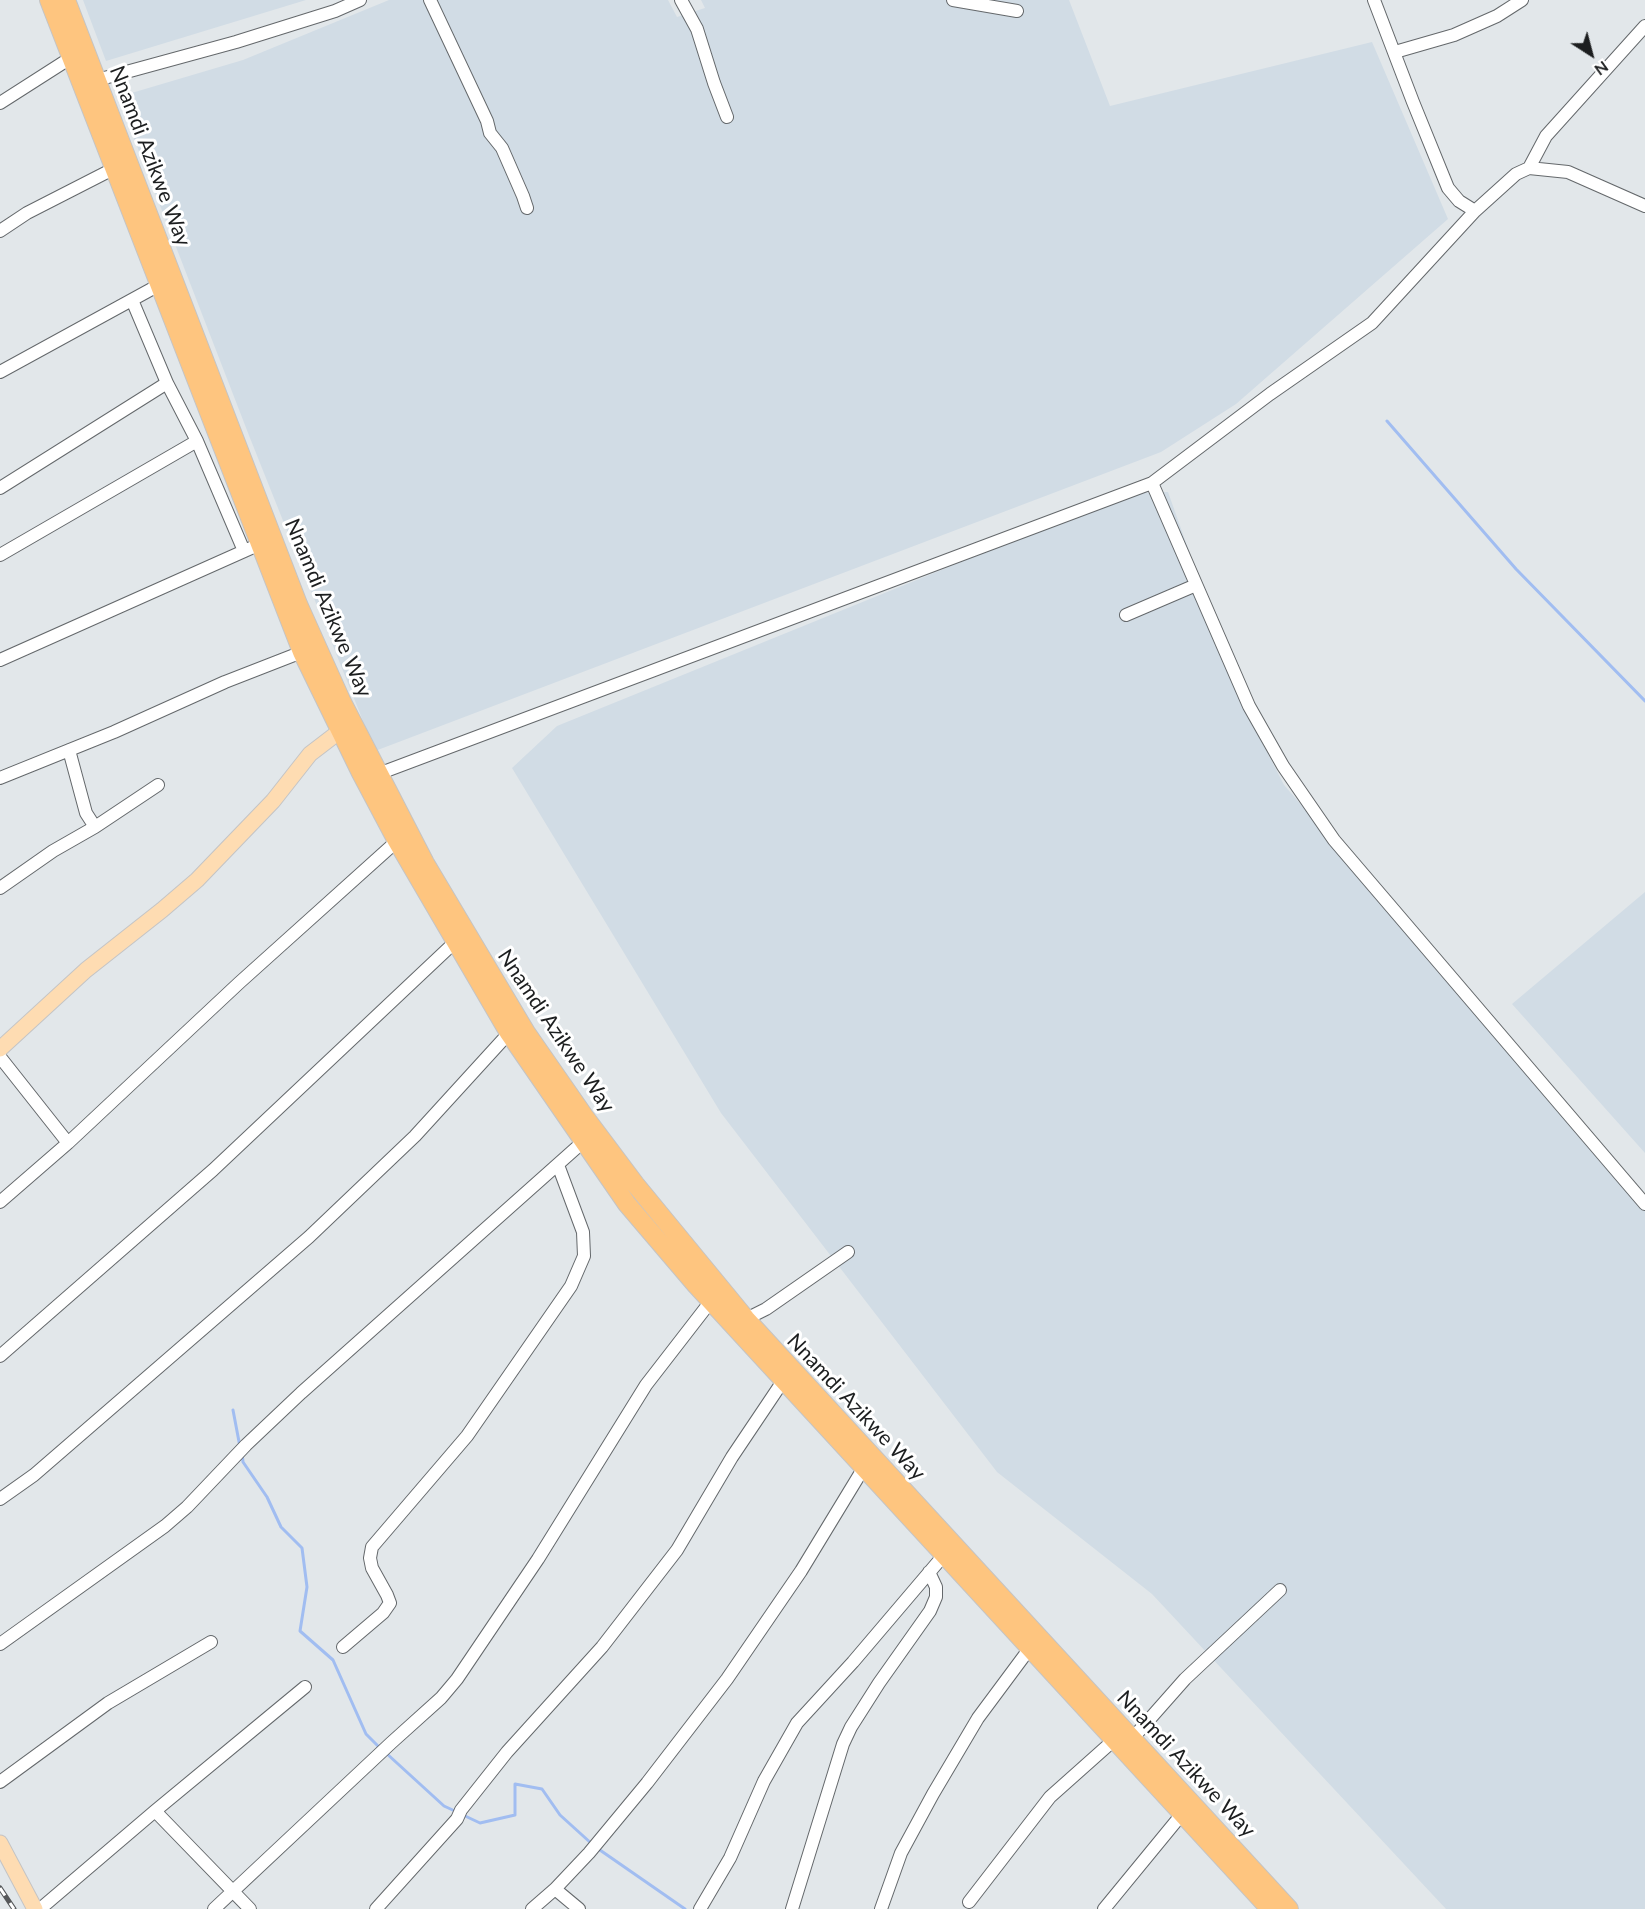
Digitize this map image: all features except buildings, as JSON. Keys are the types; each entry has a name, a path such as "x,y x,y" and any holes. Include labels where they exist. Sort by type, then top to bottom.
{"highway":[{"name":"Nnamdi Azikwe Way","path":"50,0 159,285 252,548 340,731 397,842 509,1033 627,1204 711,1302 1030,1648 1289,1909"},
{"name":"Nnamdi Azikwe Way","path":"66,0 298,604 341,700 378,774 424,863 474,948 534,1043 584,1116 635,1184 746,1319 1123,1740 1182,1814 1270,1909"}],"main road":[{"path":"0,1049 86,970 196,880 273,801 310,754 340,731"},
{"path":"0,1843 37,1909"}],"street":[{"path":"97,80 236,42 335,11 360,0"},
{"path":"430,0 487,121 490,133 502,148 526,208"},
{"path":"681,0 697,29 727,117"},
{"path":"953,0 1017,11"},
{"path":"1374,0 1448,188 1459,201 1475,211"},
{"path":"1395,52 1455,35 1497,16 1522,0"},
{"path":"1529,168 1546,136 1645,26"},
{"path":"0,103 72,57"},
{"path":"0,231 27,213 115,168"},
{"path":"378,774 1152,483 1270,394 1372,323 1475,211 1516,174 1529,168 1568,172 1645,206"},
{"path":"0,372 159,285"},
{"path":"0,660 252,548 167,383 132,300"},
{"path":"0,488 167,383"},
{"path":"0,555 196,441"},
{"path":"1152,483 1249,706 1283,766 1334,840 1645,1204"},
{"path":"1126,615 1196,585"},
{"path":"0,778 225,682 302,652"},
{"path":"69,750 86,813 95,827"},
{"path":"0,888 53,851 95,827 158,785"},
{"path":"0,1202 68,1143 239,983 397,842"},
{"path":"0,1356 213,1170 455,942"},
{"path":"0,1499 34,1474 309,1237 415,1136 509,1033"},
{"path":"0,1057 68,1143"},
{"path":"0,1644 165,1526 301,1393 584,1141"},
{"path":"343,1647 383,1613 390,1603 372,1568 370,1558 372,1547 466,1436 571,1286 584,1256 583,1232 558,1165"},
{"path":"746,1319 766,1310 848,1252"},
{"path":"214,1909 441,1698 457,1679 538,1560 646,1385 711,1302"},
{"path":"376,1909 459,1814 507,1752 602,1647 677,1550 732,1457 783,1381"},
{"path":"532,1909 555,1889 589,1853 647,1783 727,1679 801,1571 864,1469"},
{"path":"700,1909 729,1858 764,1780 798,1723 944,1555"},
{"path":"792,1909 843,1744 857,1718 930,1611 936,1597 936,1587 929,1572"},
{"path":"969,1902 1050,1797 1123,1740 1280,1590"},
{"path":"0,1782 108,1703 211,1642"},
{"path":"881,1909 901,1853 933,1794 978,1718 1030,1648"},
{"path":"37,1909 305,1687"},
{"path":"155,1811 250,1909"},
{"path":"1104,1909 1182,1814"},
{"path":"555,1889 579,1909"}],"shaded area":[{"path":"83,0 306,0 106,61"},
{"path":"389,0 668,0 677,17 705,8 701,0 1069,0 1110,106 1372,42 1448,219 1236,404 1161,452 375,751 250,438 118,97 243,60"},
{"path":"1168,492 1245,709 1284,785 1645,1202 1645,1909 1446,1909 1152,1594 997,1472 721,1113 512,768 557,726 1131,493"},
{"path":"1645,892 1645,1153 1512,1004"}],"waterway":[{"path":"1387,421 1516,569 1645,701"},
{"path":"233,1410 240,1447"},
{"path":"242,1453 243,1462 267,1497 281,1527 302,1548 307,1587 300,1631 333,1660 366,1734 381,1749"},
{"path":"386,1753 444,1806 457,1812"},
{"path":"463,1815 480,1823 515,1815 515,1784 542,1789 560,1815 592,1844"},
{"path":"597,1848 685,1909"}],"railway":[{"path":"0,1888 14,1909"}]}
